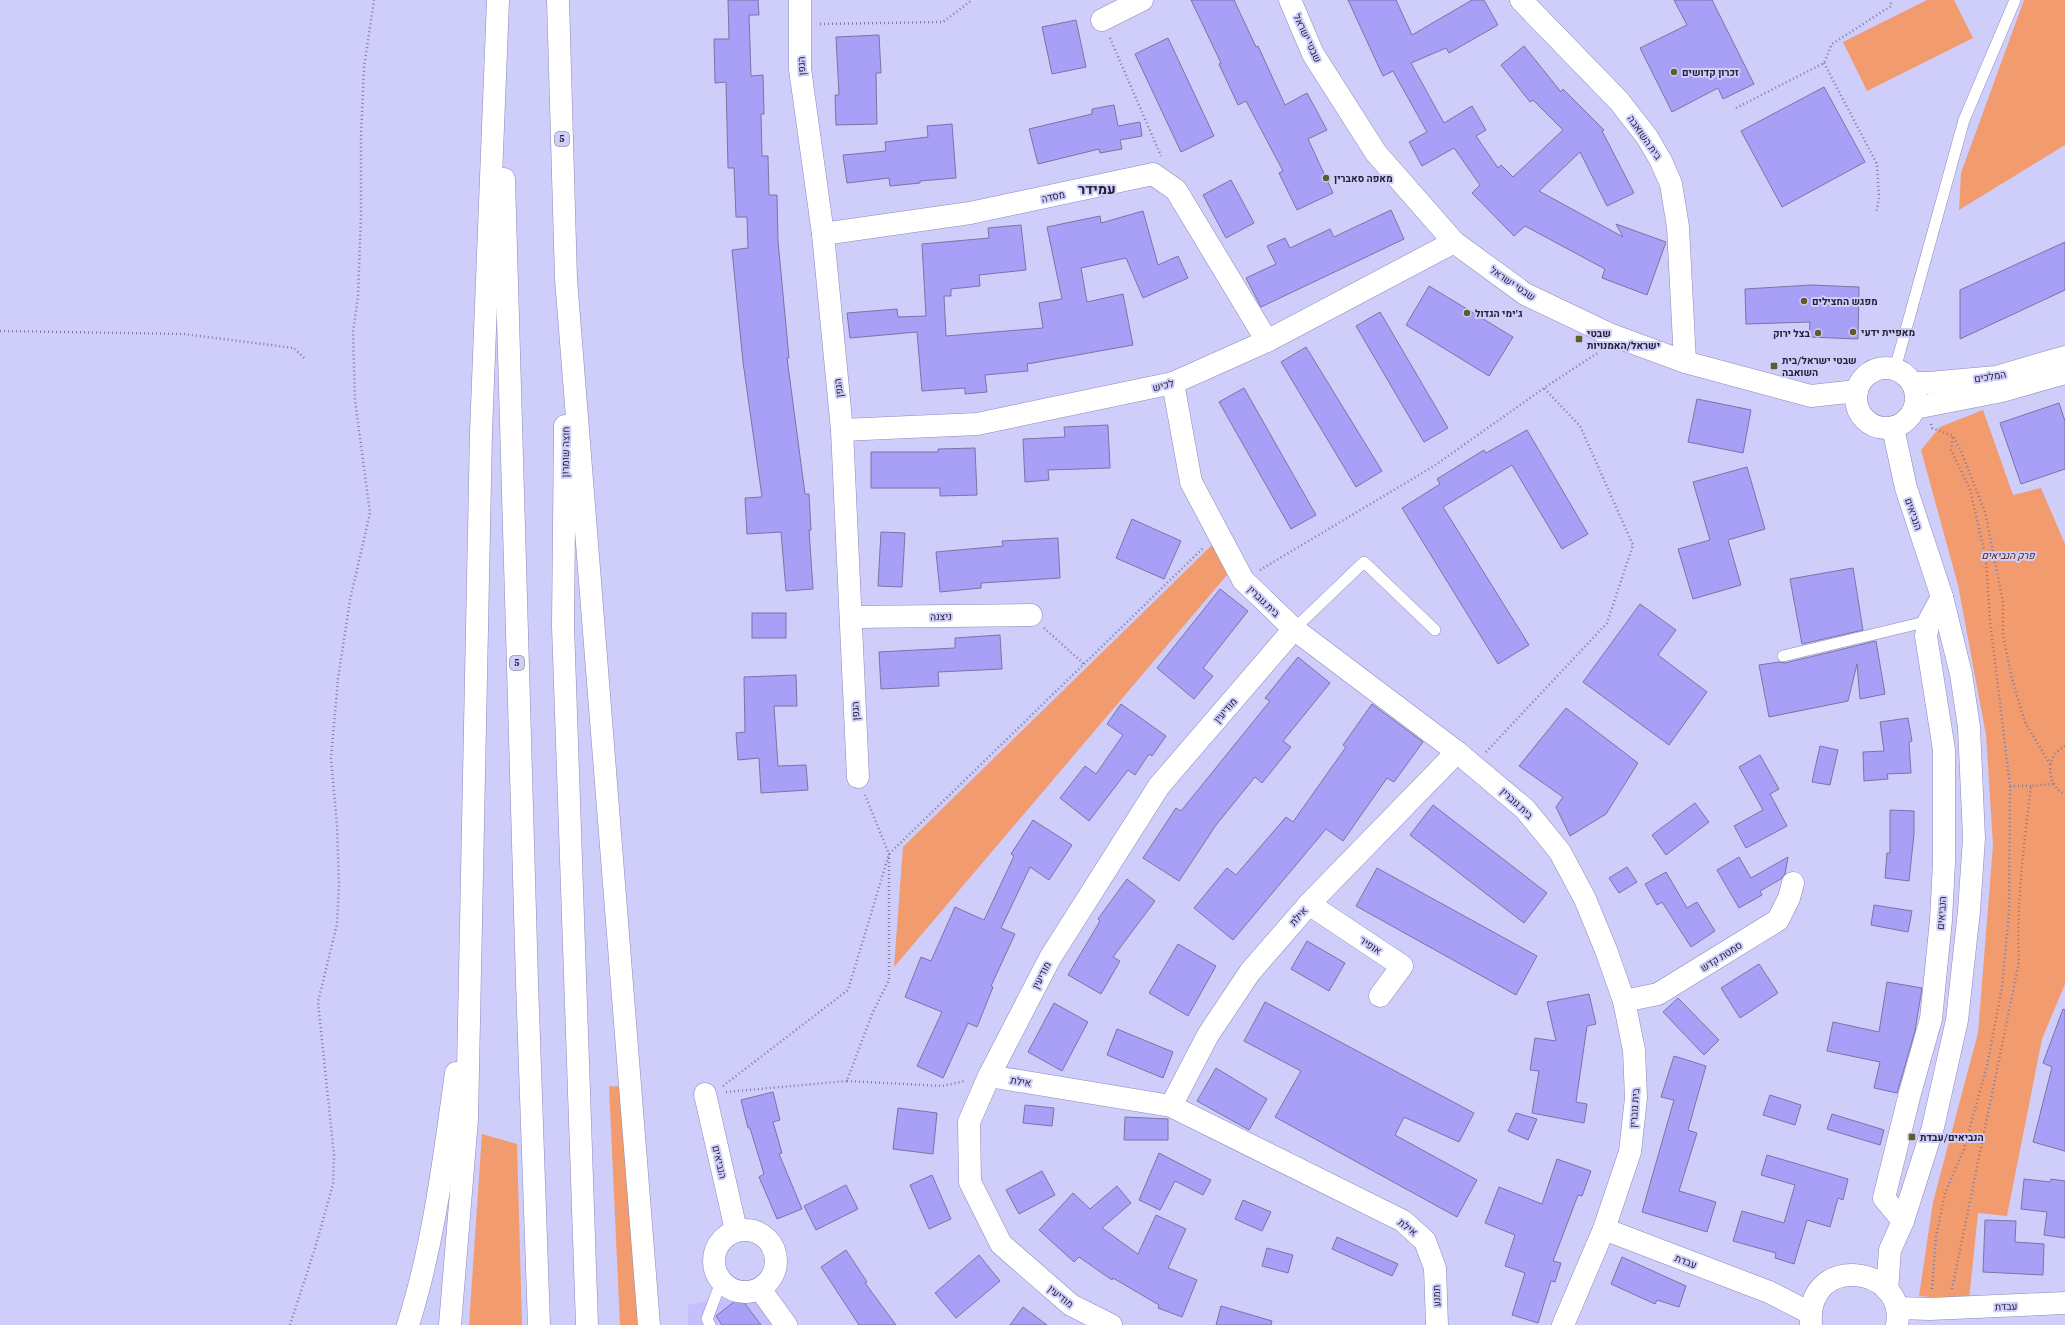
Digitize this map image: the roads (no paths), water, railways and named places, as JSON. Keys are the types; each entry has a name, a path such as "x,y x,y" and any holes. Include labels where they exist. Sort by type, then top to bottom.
{"main road":[{"path":"450,1325 467,1119 481,432 499,0"},
{"name":"5","path":"499,0 511,440 539,1325"},
{"name":"5","path":"558,0 566,279"},
{"name":"הגפן","path":"800,0 800,69 823,234 842,430 858,777"},
{"path":"1102,20 1142,0"},
{"name":"שבטי ישראל","path":"1290,0 1313,54 1376,153 1454,242 1525,294 1620,338 1685,362 1811,396 1857,391"},
{"name":"בית השואבה","path":"1521,0 1619,101 1651,143 1661,161 1671,184 1678,227 1685,362"},
{"name":"מסדה","path":"823,234 970,213 1153,174 1176,190 1267,341"},
{"name":"לכיש","path":"842,430 977,424 1173,383 1267,341 1454,242"},
{"path":"566,279 649,1325"},
{"name":"חוצה שומרון","path":"566,279 563,626 587,1325"},
{"name":"המלכים","path":"1912,383 1929,383 1996,377 2065,357"},
{"path":"1884,368 1896,369 1912,383 1922,407 1904,423 1893,428 1886,429 1867,422 1859,411 1856,400 1857,391 1864,378 1871,372 1884,368"},
{"name":"המלכים","path":"1922,407 2002,391 2065,374"},
{"name":"בית גוברין","path":"1173,383 1191,482 1243,580 1294,629 1465,758 1525,809 1560,852 1585,899 1624,1001 1634,1050 1636,1098 1630,1152 1604,1229 1563,1325"},
{"name":"הנביאים","path":"1859,1274 1890,1250 1903,1221 1933,1127 1957,1020 1969,911 1974,838 1969,727 1961,674 1942,598 1906,488 1893,428"},
{"name":"הנביאים","path":"1903,1221 1884,1198 1910,1093 1931,1019 1941,920 1944,869 1944,750 1926,636 1928,621 1942,598"},
{"name":"ניצנה","path":"851,618 1031,615"},
{"name":"מודיעין","path":"1111,1325 1071,1305 1001,1244 970,1182 969,1122 989,1076 1050,958 1159,786 1294,629"},
{"name":"אילת","path":"1171,1106 1208,1036 1250,972 1309,904 1465,758"},
{"path":"408,1325 421,1284 440,1192 457,1060 473,871"},
{"name":"סמטת קדש","path":"1624,1001 1658,994 1778,920 1789,898 1793,883"},
{"name":"אופיר","path":"1309,904 1402,966 1380,996"},
{"name":"אילת","path":"989,1076 1171,1106 1403,1221 1425,1241 1435,1268"},
{"name":"הנביאים","path":"710,1093 736,1230"},
{"path":"746,1229 756,1231 765,1236 772,1244 776,1254 774,1274 768,1283 760,1289 750,1292 739,1292 729,1288 721,1282 716,1273 714,1262 715,1252 719,1243 726,1235 736,1230 746,1229"},
{"name":"עבדת","path":"1604,1229 1769,1292 1810,1319"},
{"name":"הנביאים","path":"1890,1250 1895,1311"},
{"name":"תמנע","path":"1435,1268 1437,1325"},
{"path":"1810,1319 1814,1298 1822,1286 1833,1279 1846,1274 1859,1274 1875,1279 1895,1311"},
{"name":"עבדת","path":"1769,1292 1822,1286"},
{"path":"447,1325 453,1287"},
{"path":"760,1289 786,1325"},
{"name":"עבדת","path":"1895,1311 2065,1303"}],"lane":[{"path":"1896,369 1964,120 2015,0"},
{"path":"1294,629 1364,562 1435,630"},
{"path":"1783,656 1928,621"},
{"path":"710,1325 707,1319 721,1282"}],"place":[{"name":"זכרון קדושים","path":"1674,72"},
{"name":"מאפה סאברין","path":"1326,178"},
{"name":"מפגש החצילים","path":"1804,301"},
{"name":"ג'ימי הגדול","path":"1467,313"},
{"name":"מאפיית ידעי","path":"1853,332"},
{"name":"בצל ירוק","path":"1818,333"},
{"name":"שבטי ישראל/האמנויות","path":"1579,339"},
{"name":"שבטי ישראל/בית השואבה","path":"1774,366"},
{"name":"הנביאים/עבדת","path":"1912,1137"}],"district":[{"name":"עמידר","path":"1097,189"}],"park label":[{"name":"פרק הנביאים","path":"2008,555"}]}
